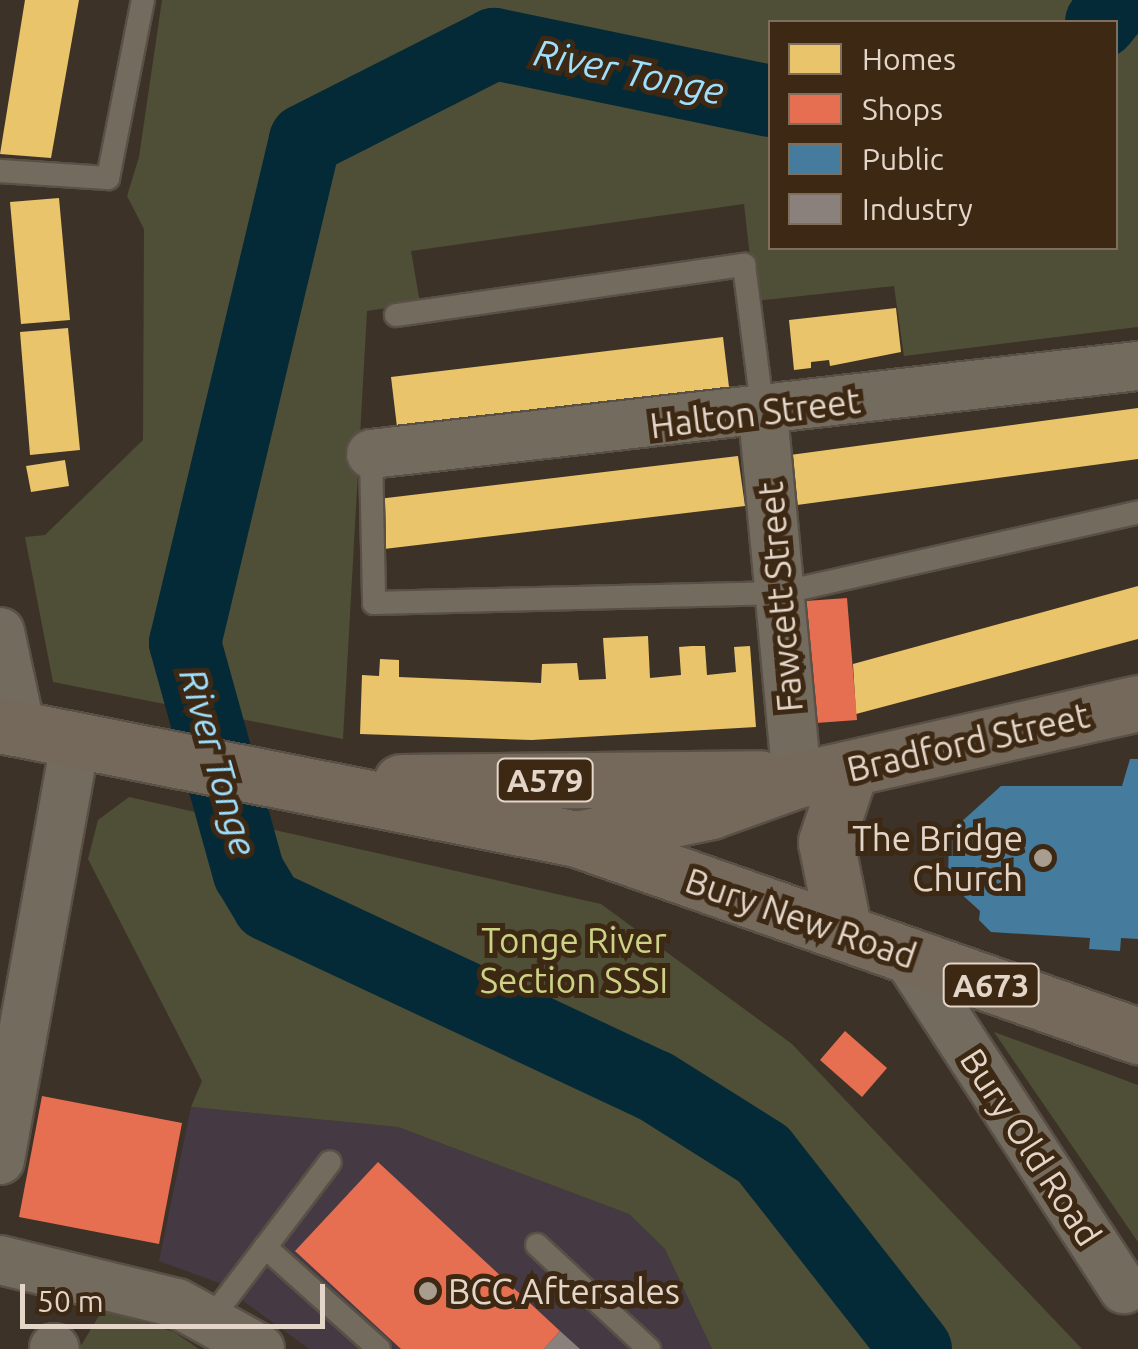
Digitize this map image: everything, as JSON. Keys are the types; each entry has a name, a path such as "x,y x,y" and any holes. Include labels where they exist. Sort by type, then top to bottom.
{"main road":[{"name":"Bradford Street","path":"578,840 710,811 797,780 1138,703"},
{"name":"A579","path":"10,727 578,840"},
{"path":"844,932 826,842 850,770"},
{"name":"Bradford Street","path":"279,781 797,780"},
{"name":"Bury New Road","path":"578,840 1138,1036"}],"street":[{"name":"Halton Street","path":"370,454 763,414 1138,366"},
{"name":"Fawcett Street","path":"763,414 797,780"},
{"path":"0,632 10,727"},
{"path":"0,1160 74,742"},
{"name":"Bury Old Road","path":"906,955 1124,1289"},
{"path":"0,1260 177,1303 242,1340"}],"lane":[{"path":"0,171 108,178 143,0"},
{"path":"396,315 744,265 763,414"},
{"path":"370,454 374,602 591,602 780,592 1138,512"},
{"path":"242,1340 265,1248 330,1162"},
{"path":"536,1245 649,1349"},
{"path":"265,1248 379,1349"}],"shaded area":[{"path":"191,1107 398,1127 629,1214 665,1249 712,1349 309,1349 219,1283 159,1261"}],"green space":[{"path":"162,0 1138,0 1138,327 904,356 894,286 755,301 744,204 411,251 420,303 367,311 343,739 53,682 25,537 45,535 143,440 144,229 127,196 139,157"},
{"name":"Tonge River Section SSSI","path":"129,797 601,904 792,1044 1082,1349 712,1349 665,1249 629,1214 398,1127 191,1107 202,1081 88,859 98,820"},
{"path":"994,1032 1138,1085 1138,1242"},
{"path":"103,1309 174,1332 199,1349 79,1349"}],"building: Homes":[{"path":"25,0 79,0 51,158 0,154"},
{"path":"59,198 70,320 21,324 10,202"},
{"path":"896,308 901,352 830,366 829,360 811,362 811,368 794,370 789,320"},
{"path":"68,328 80,450 30,455 20,332"},
{"path":"723,337 729,387 397,427 391,377"},
{"path":"1138,408 1138,459 797,505 790,455"},
{"path":"738,456 745,506 384,549 378,499"},
{"path":"65,460 69,486 31,492 26,466"},
{"path":"1138,586 1138,639 856,714 853,664"},
{"path":"648,636 650,678 681,675 679,647 705,646 707,675 736,672 734,647 750,646 756,727 532,740 360,734 362,675 379,676 380,659 399,660 399,677 541,683 542,664 577,663 579,680 606,679 603,638"}],"building: Shops":[{"path":"847,598 857,720 816,723 806,601"},
{"path":"845,1031 887,1068 862,1097 820,1060"},
{"path":"42,1096 182,1123 159,1244 19,1217"},
{"name":"BCC Aftersales","path":"378,1162 560,1331 544,1349 401,1349 295,1251"}],"building: Public":[{"name":"The Bridge Church","path":"1130,759 1138,759 1138,939 1121,938 1120,951 1089,949 1090,938 991,932 979,920 980,911 948,882 949,833 1001,786 1122,786"}],"building: Industry":[{"path":"560,1331 580,1349 544,1349"}],"waterway":[{"name":"River Tonge","path":"1103,20 1119,0"},
{"name":"River Tonge","path":"768,101 494,44 305,140 185,643 249,873 268,905 655,1086 763,1154 916,1349"}],"place":[{"name":"The Bridge Church","path":"1043,858"},
{"name":"BCC Aftersales","path":"428,1291"}]}
